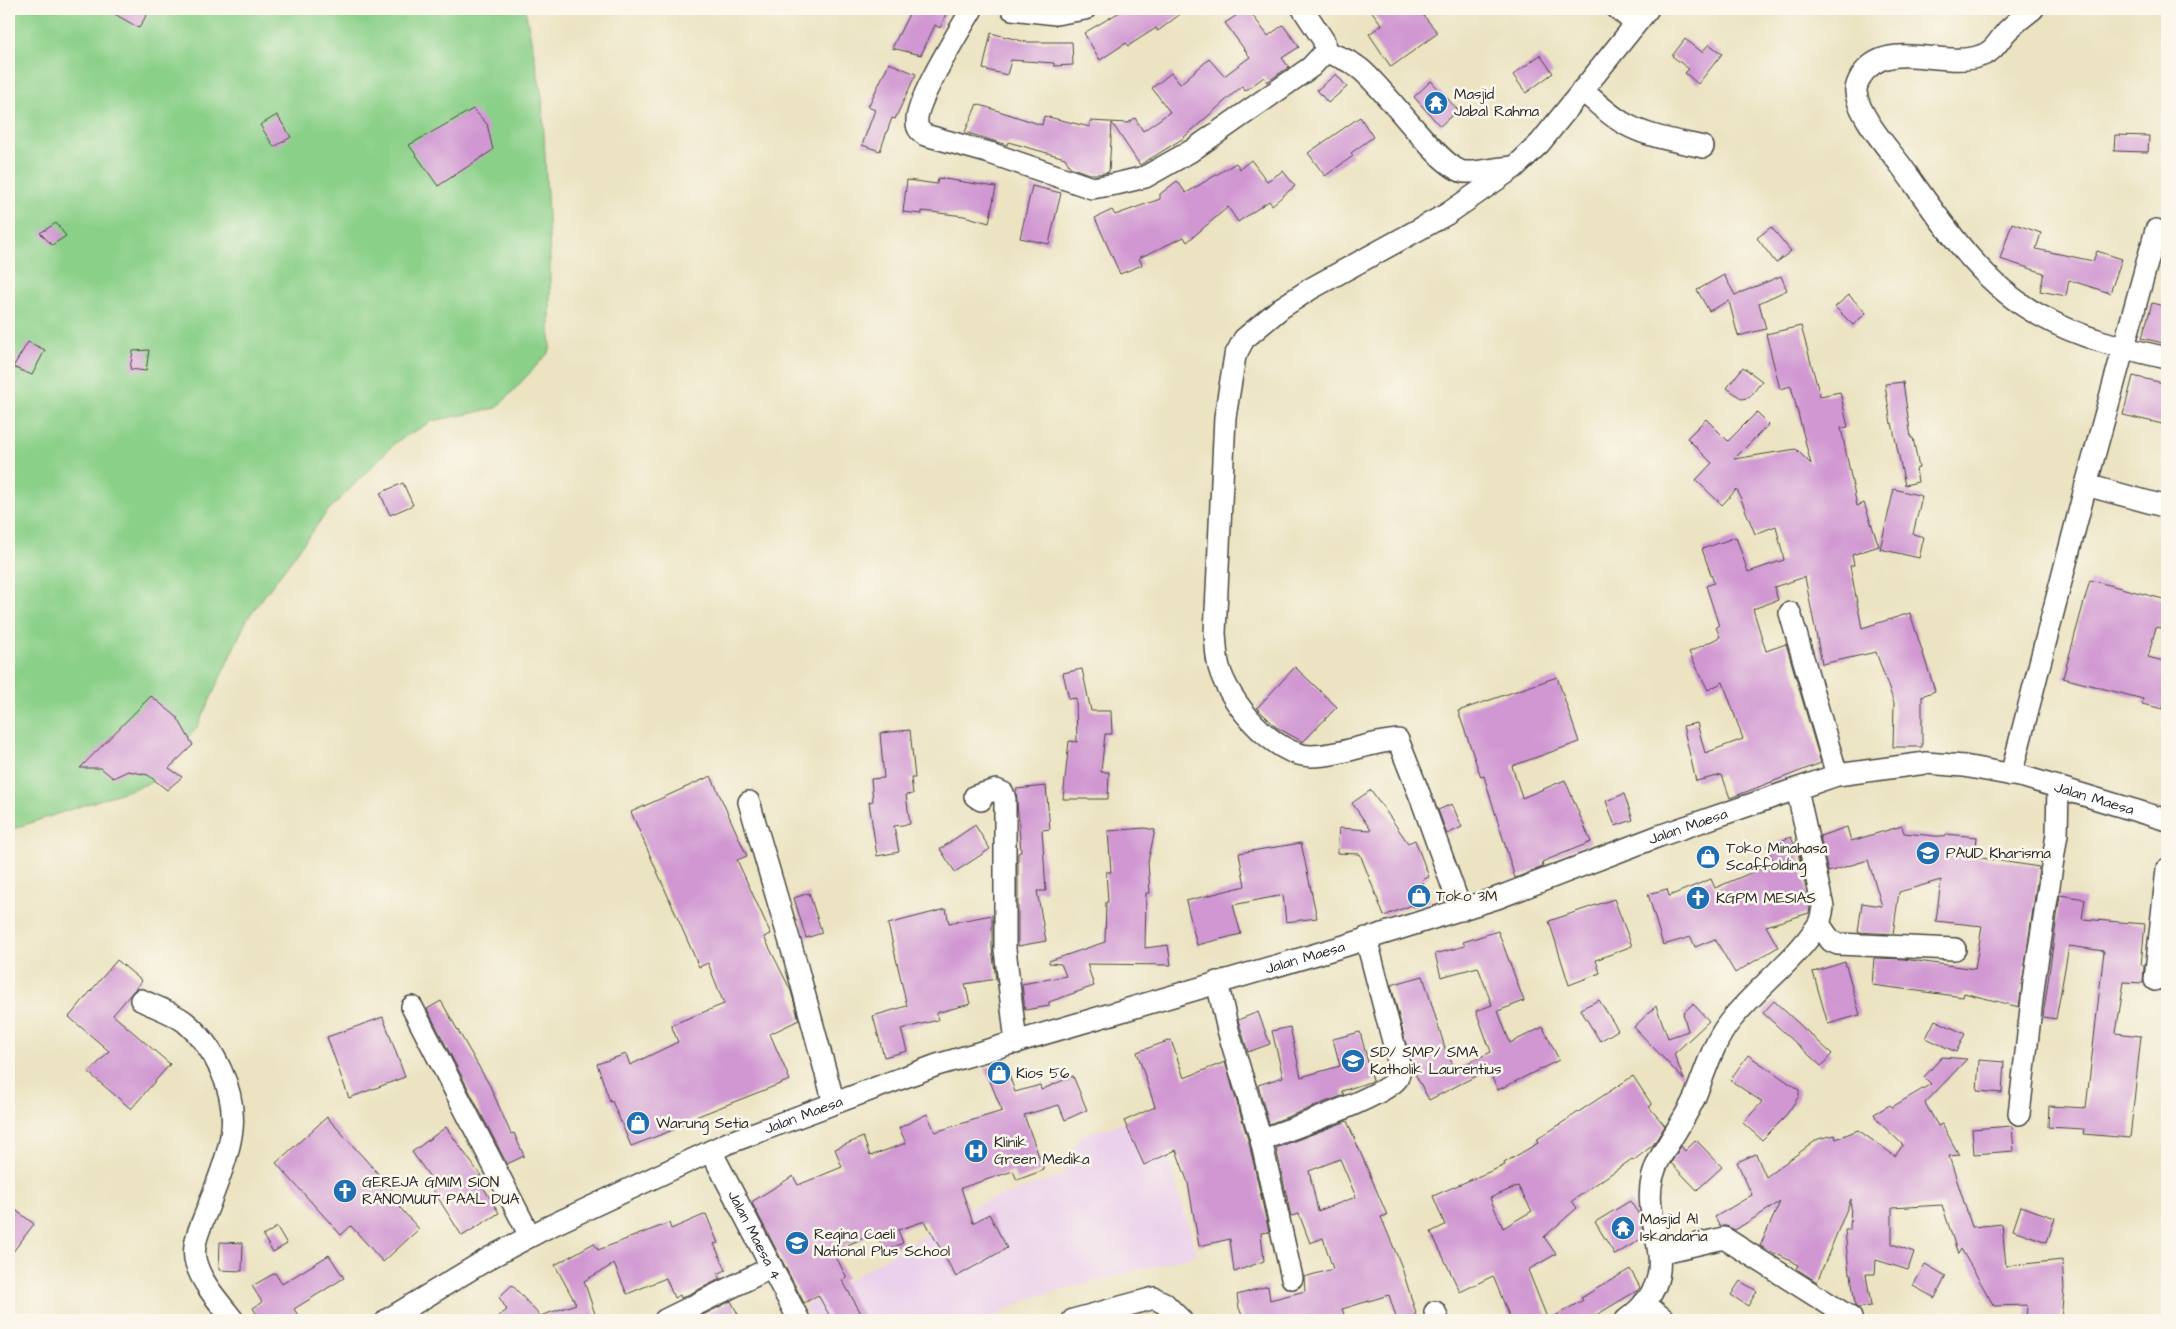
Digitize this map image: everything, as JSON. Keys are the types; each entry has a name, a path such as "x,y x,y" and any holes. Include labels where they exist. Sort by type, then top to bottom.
{"street":[{"path":"972,9 935,75 918,112 917,123 920,131 925,135 990,152 1092,188 1145,177 1164,167 1192,151 1311,67 1325,52 1324,41 1303,9"},
{"path":"1012,9 1056,14 1085,9"},
{"path":"1460,910 1422,801 1398,740 1310,756 1286,751 1270,740 1236,702 1219,668 1215,633 1225,417 1235,356 1244,339 1281,308 1380,249 1447,214 1515,167 1540,143 1641,16 1618,9"},
{"path":"2033,9 2007,32 1992,51 1979,57 1947,60 1901,55 1881,60 1867,68 1856,91 1860,106 1876,132 1930,208 1978,264 2004,290 2038,315 2105,344 2167,358"},
{"path":"1325,52 1344,58 1360,69 1437,153 1454,167 1463,172 1515,167"},
{"path":"1582,90 1612,116 1626,125 1668,139 1703,147"},
{"path":"2011,775 2086,485 2124,348 2159,238"},
{"path":"2086,485 2167,507"},
{"path":"1790,613 1837,775"},
{"name":"Jalan Maesa","path":"387,1320 530,1236 711,1151 834,1103 936,1065 1460,910 1659,836 1837,775 1926,763 1964,766 2058,787 2167,820"},
{"path":"2020,1114 2034,982 2057,834 2058,787"},
{"path":"1626,1320 1656,1289 1660,1264 1649,1203 1651,1180 1659,1159 1684,1118 1716,1046 1729,1022 1819,924 1823,907 1797,789"},
{"path":"981,800 975,796 996,790 1004,793 1005,949 1016,1042"},
{"path":"749,802 834,1103"},
{"path":"2155,980 2167,869"},
{"path":"1819,924 1831,941 1838,944 1955,950"},
{"path":"1261,1140 1326,1116 1376,1093 1398,1078 1400,1068 1366,938"},
{"path":"1217,982 1228,1030 1261,1140 1292,1278"},
{"path":"141,1000 183,1021 201,1037 215,1056 228,1088 232,1127 228,1151 194,1246 196,1263 208,1287 232,1320"},
{"path":"412,1007 530,1236"},
{"name":"Jalan Maesa 4","path":"711,1151 799,1320"},
{"path":"1659,1253 1724,1238 1851,1318"},
{"path":"665,1320 772,1268"},
{"path":"1073,1320 1154,1298 1164,1304 1181,1320"},
{"path":"1644,1303 1665,1320"}],"shaded area":[{"path":"1156,1115 1197,1255 1028,1299 988,1320 812,1320 804,1306 978,1204 1061,1176 1080,1135"}],"green space":[{"path":"9,9 525,9 542,96 550,258 550,351 497,408 432,421 396,442 326,513 247,619 198,726 150,783 9,830"}],"building":[{"path":"106,9 150,9 139,28"},
{"path":"897,9 948,9 940,28 935,25 921,55 892,48 909,14"},
{"path":"1125,9 1187,9 1158,31 1156,28 1128,46 1126,43 1100,60 1084,33"},
{"path":"1248,9 1268,36 1283,25 1299,47 1282,58 1289,67 1267,82 1264,77 1245,91 1242,86 1182,139 1140,165 1112,123 1109,172 1099,174 1089,174 1070,167 1065,158 1008,142 1007,145 965,132 977,104 1042,125 1044,116 1090,127 1090,121 1128,123 1135,118 1143,131 1170,112 1152,88 1171,73 1180,84 1209,59 1224,76 1250,57 1225,23"},
{"path":"1370,9 1418,9 1438,33 1391,67 1369,34 1382,25"},
{"path":"991,33 1026,42 1072,42 1073,65 1054,66 1054,63 1011,60 1007,75 983,69"},
{"path":"1685,39 1702,52 1709,44 1722,54 1698,84 1685,73 1689,69 1672,56"},
{"path":"1540,55 1553,73 1526,93 1513,75"},
{"path":"889,63 916,74 895,119 892,118 880,151 862,145 875,110 868,107"},
{"path":"1336,74 1347,87 1328,103 1317,90"},
{"name":"Masjid Jabal Rahma","path":"1431,81 1458,110 1440,126 1414,97"},
{"path":"473,109 487,124 493,150 438,186 409,145"},
{"path":"277,115 291,137 274,147 260,125"},
{"path":"1360,117 1373,137 1351,153 1353,156 1325,176 1308,153"},
{"path":"2115,135 2149,136 2148,152 2114,151"},
{"path":"1251,160 1267,181 1283,171 1295,186 1272,205 1269,201 1238,222 1228,207 1187,242 1184,237 1139,258 1142,265 1120,274 1095,218 1112,210 1115,215 1160,199 1160,194 1177,181 1186,193 1236,163 1240,169"},
{"path":"938,178 996,187 989,223 964,216 922,211 922,214 903,212 907,180 937,184"},
{"path":"1032,186 1061,193 1049,244 1020,238"},
{"path":"56,223 66,236 52,245 40,233"},
{"path":"2012,223 2041,233 2036,249 2093,261 2097,251 2122,259 2110,293 2069,280 2066,296 2040,291 2044,273 2000,259"},
{"path":"1771,227 1791,251 1776,263 1757,238"},
{"path":"1724,275 1735,295 1781,276 1787,290 1759,303 1766,329 1738,336 1729,301 1709,311 1697,290"},
{"path":"1849,295 1866,313 1853,325 1835,307"},
{"path":"2152,303 2167,307 2167,344 2142,338"},
{"path":"1801,326 1820,396 1840,392 1848,427 1841,428 1857,506 1864,503 1879,546 1852,555 1854,565 1850,566 1862,628 1910,613 1935,691 1922,696 1922,747 1893,747 1894,703 1876,652 1822,664 1805,577 1774,587 1778,600 1753,609 1766,651 1786,644 1821,763 1730,798 1722,775 1696,781 1683,726 1697,723 1705,753 1743,739 1723,682 1708,690 1689,652 1720,637 1716,627 1719,626 1706,586 1714,583 1702,549 1736,537 1748,572 1784,560 1776,526 1755,534 1737,489 1722,505 1696,480 1712,463 1687,438 1706,419 1728,441 1757,412 1769,424 1734,459 1796,449 1811,464 1791,386 1780,389 1766,334"},
{"path":"28,342 45,350 32,375 13,367"},
{"path":"149,350 146,371 130,369 133,351"},
{"path":"1743,367 1762,381 1750,397 1742,399 1727,388"},
{"path":"2133,376 2167,384 2167,425 2123,415"},
{"path":"1903,382 1911,438 1913,438 1919,468 1916,469 1918,482 1905,485 1891,424 1885,384"},
{"path":"403,483 413,505 390,515 380,493"},
{"path":"1894,489 1922,496 1913,534 1924,537 1919,558 1880,549"},
{"path":"2090,580 2167,600 2167,629 2156,627 2148,657 2167,662 2167,691 2163,709 2142,704 2143,699 2063,678"},
{"path":"1295,667 1337,707 1303,742 1276,727 1257,708"},
{"path":"1082,669 1091,711 1111,711 1112,734 1105,734 1101,772 1109,772 1108,799 1063,799 1069,741 1077,742 1076,698 1069,699 1063,673"},
{"path":"1557,677 1579,742 1512,766 1522,798 1565,780 1591,842 1542,862 1543,867 1515,878 1484,776 1481,777 1458,711"},
{"path":"151,696 177,717 193,745 169,768 182,777 167,790 148,775 128,771 113,778 101,768 80,768"},
{"path":"910,730 915,778 911,778 913,794 906,795 910,824 894,826 899,852 877,856 869,802 873,801 871,779 884,778 880,733"},
{"path":"711,776 747,856 737,860 771,934 764,937 791,991 799,1020 770,1034 790,1080 698,1116 673,1130 631,1146 612,1101 610,1102 597,1064 626,1054 630,1065 678,1042 671,1025 724,1004 708,963 699,967 631,812"},
{"path":"1046,786 1050,829 1042,830 1046,891 1037,891 1046,941 1018,946 1018,853 1021,852 1016,789"},
{"path":"1371,790 1408,843 1415,840 1429,877 1422,880 1430,901 1413,907 1412,905 1384,916 1360,854 1337,853 1339,828 1371,830 1352,803"},
{"path":"1624,794 1633,820 1615,826 1606,801"},
{"path":"1452,804 1462,827 1447,834 1438,810"},
{"path":"975,825 990,849 955,872 940,849"},
{"path":"1902,826 1904,833 1945,837 1946,834 1977,837 1975,857 2039,867 2019,1007 1964,993 1963,997 1872,985 1874,958 1903,959 1975,969 1982,926 1936,921 1941,880 1899,892 1893,934 1858,932 1862,903 1882,906 1868,860 1828,872 1820,836 1847,827 1851,841"},
{"path":"1145,828 1155,830 1148,862 1150,893 1146,893 1145,948 1168,945 1171,965 1087,964 1094,986 1049,1002 1049,1006 1025,1010 1022,984 1066,976 1061,964 1049,963 1049,961 1105,942 1106,902 1108,902 1106,872 1111,872 1108,831"},
{"path":"1791,837 1794,844 1796,843 1810,907 1809,913 1766,926 1778,947 1735,973 1715,939 1695,947 1691,937 1663,945 1648,894 1667,889 1669,896 1711,879 1715,888 1774,863 1767,846"},
{"path":"1301,843 1317,918 1286,922 1283,895 1233,905 1241,934 1197,945 1186,901 1245,886 1239,853"},
{"path":"809,893 822,933 806,938 794,898"},
{"path":"2060,895 2085,899 2082,919 2145,924 2141,965 2144,965 2143,983 2124,982 2116,1033 2141,1036 2130,1138 2083,1134 2084,1129 2048,1127 2049,1106 2086,1108 2104,951 2069,946 2056,1019 2043,1017"},
{"path":"1614,899 1632,946 1596,960 1600,973 1569,985 1549,921"},
{"path":"946,909 949,923 992,915 992,949 996,979 965,984 970,1004 936,1013 938,1020 901,1029 907,1051 884,1057 873,1016 907,1006 888,924"},
{"path":"1498,931 1524,1001 1498,1011 1510,1043 1543,1027 1559,1060 1498,1090 1488,1070 1429,1100 1412,1068 1391,985 1423,976 1446,1051 1455,1069 1491,1052 1476,1011 1492,1005 1478,967 1441,977 1435,954 1465,946 1463,942"},
{"path":"117,960 142,981 113,1015 170,1064 131,1109 89,1073 109,1051 69,1017"},
{"path":"1845,962 1860,1015 1828,1024 1813,972"},
{"path":"1599,1000 1618,1030 1600,1041 1580,1009"},
{"path":"441,1001 490,1086 511,1134 514,1133 524,1156 507,1164 427,1009"},
{"path":"1774,1001 1832,1054 1821,1066 1763,1013"},
{"path":"1693,1004 1709,1021 1674,1054 1684,1080 1634,1027 1656,1006 1668,1038 1688,1031 1683,1013"},
{"path":"1258,1012 1270,1044 1248,1052 1238,1020"},
{"path":"383,1017 405,1077 349,1098 327,1037"},
{"path":"1935,1020 1965,1034 1956,1052 1926,1038"},
{"path":"1290,1027 1301,1077 1340,1066 1333,1039 1360,1032 1373,1081 1342,1091 1344,1095 1269,1124 1258,1085 1283,1077 1272,1031"},
{"path":"1171,1040 1184,1078 1225,1062 1249,1143 1269,1232 1261,1233 1264,1261 1234,1272 1230,1239 1199,1246 1188,1183 1176,1150 1144,1165 1124,1121 1155,1107 1137,1052"},
{"path":"1748,1055 1799,1090 1799,1096 1785,1117 1762,1140 1743,1123 1762,1102 1730,1080"},
{"path":"1942,1057 1967,1059 1925,1103 1938,1126 1942,1124 1959,1155 1949,1156 1972,1227 2002,1224 2006,1266 2062,1260 2064,1288 2061,1320 2026,1320 2027,1305 1994,1306 1961,1249 1958,1254 1942,1205 1892,1208 1892,1244 1914,1252 1908,1270 1876,1260 1875,1274 1866,1274 1871,1306 1858,1308 1855,1306 1851,1274 1849,1274 1845,1230 1850,1230 1851,1199 1817,1282 1797,1269 1799,1265 1760,1246 1780,1202 1735,1230 1726,1226 1720,1226 1715,1217 1752,1195 1737,1162 1756,1154 1766,1177 1818,1139 1835,1135 1836,1139 1858,1130 1895,1156 1903,1145 1878,1121 1874,1114 1890,1105 1892,1107 1931,1084 1924,1077"},
{"path":"1979,1060 2004,1062 2002,1093 1977,1091"},
{"path":"1005,1063 1015,1092 1040,1085 1041,1090 1073,1076 1087,1110 1065,1120 1059,1105 1024,1115 1044,1170 1017,1180 1013,1171 961,1188 973,1223 989,1214 1007,1248 956,1277 925,1221 898,1230 903,1243 885,1251 876,1233 833,1251 847,1278 842,1280 865,1320 832,1320 818,1295 804,1303 752,1203 753,1201 793,1176 798,1185 842,1167 835,1149 863,1137 870,1156 906,1143 899,1128 927,1114 935,1132 1002,1111 985,1069"},
{"path":"1633,1076 1652,1105 1649,1107 1665,1126 1653,1145 1633,1161 1632,1159 1572,1201 1577,1208 1544,1237 1556,1254 1528,1270 1548,1320 1511,1320 1493,1276 1460,1292 1431,1232 1445,1225 1433,1196 1505,1165 1504,1163 1538,1143 1536,1140","holes":["1518,1186 1532,1211 1503,1228 1490,1198"]},
{"name":"GEREJA GMIM SION RANOMUUT PAAL DUA","path":"327,1117 392,1189 387,1193 419,1229 383,1262 351,1226 341,1235 276,1163"},
{"path":"1347,1121 1387,1215 1381,1217 1401,1265 1418,1320 1397,1320 1389,1295 1342,1309 1344,1314 1330,1320 1244,1320 1239,1308 1237,1295 1268,1286 1270,1300 1305,1291 1304,1277 1333,1269 1323,1238 1310,1243 1299,1214 1291,1216 1276,1148","holes":["1340,1159 1356,1197 1318,1211 1309,1171"]},
{"path":"2012,1126 2014,1151 1974,1154 1972,1129"},
{"path":"446,1127 481,1176 477,1177 499,1213 462,1236 433,1190 437,1187 412,1152"},
{"path":"1696,1140 1722,1167 1697,1190 1671,1163 1681,1146 1685,1151"},
{"name":"Masjid Al Iskandaria","path":"1630,1201 1640,1216 1644,1237 1615,1255 1595,1222"},
{"path":"9,1205 34,1224 9,1257"},
{"path":"2021,1206 2055,1218 2047,1242 2013,1230"},
{"path":"706,1214 718,1243 714,1244 726,1270 717,1274 720,1279 681,1298 680,1295 674,1298 666,1278 627,1294 614,1264 584,1281 597,1320 493,1320 507,1310 499,1297 512,1285 540,1316 576,1304 555,1265 594,1243 598,1250 669,1223 671,1229"},
{"path":"277,1227 287,1244 273,1252 263,1236"},
{"path":"220,1242 243,1243 242,1271 219,1270"},
{"path":"329,1255 344,1278 294,1309 301,1320 260,1320 253,1308 262,1302 252,1286 275,1273 282,1284"},
{"path":"1925,1264 1946,1276 1935,1298 1913,1286"},
{"path":"1630,1269 1640,1287 1638,1290 1588,1320 1548,1320 1583,1300 1581,1298"},
{"path":"1740,1281 1757,1291 1748,1306 1731,1295"},
{"path":"731,1301 741,1320 693,1320"}],"place":[{"name":"Masjid Jabal Rahma","path":"1436,103"},
{"name":"PAUD Kharisma","path":"1928,853"},
{"name":"Toko Minahasa Scaffolding","path":"1708,857"},
{"name":"Toko 3M","path":"1419,896"},
{"name":"KGPM MESIAS","path":"1698,898"},
{"name":"SD/ SMP/ SMA Katholik Laurentius","path":"1353,1061"},
{"name":"Kios 56","path":"999,1073"},
{"name":"Warung Setia","path":"638,1123"},
{"name":"Klinik Green Medika","path":"976,1151"},
{"name":"GEREJA GMIM SION RANOMUUT PAAL DUA","path":"345,1191"},
{"name":"Masjid Al Iskandaria","path":"1623,1228"},
{"name":"Regina Caeli National Plus School","path":"797,1243"}]}
